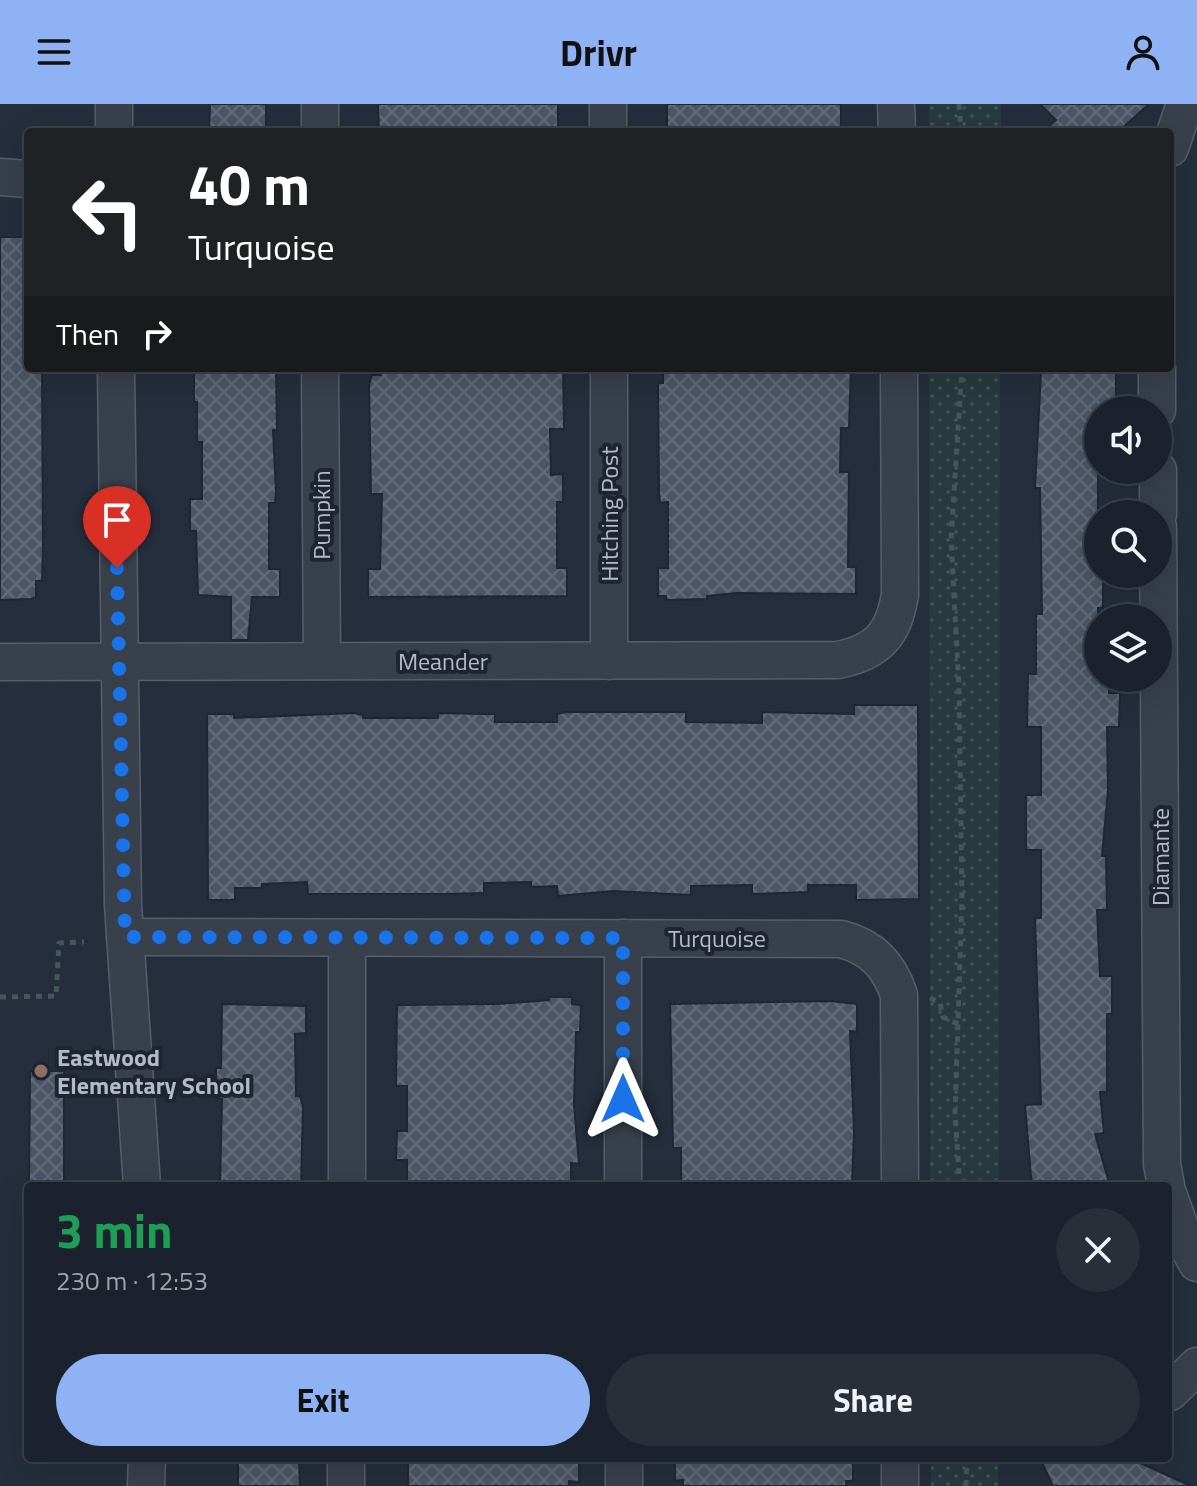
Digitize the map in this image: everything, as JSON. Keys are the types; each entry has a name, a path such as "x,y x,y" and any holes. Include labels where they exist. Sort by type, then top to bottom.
{"street":[{"path":"114,104 114,128"},
{"path":"320,104 320,128"},
{"path":"608,104 608,128"},
{"path":"896,104 897,128"},
{"path":"1174,136 1185,104"},
{"path":"0,177 24,179"},
{"path":"116,372 117,661 125,937 142,1182"},
{"name":"Pumpkin","path":"320,372 322,661"},
{"name":"Hitching Post","path":"609,372 609,661"},
{"name":"Meander","path":"0,662 838,660 861,655 881,640 896,620 900,594 899,372"},
{"path":"1157,372 1157,396"},
{"name":"Diamante","path":"1158,588 1162,1164 1165,1182"},
{"name":"Turquoise","path":"125,937 841,939 861,944 879,958 893,975 899,995 900,1182"},
{"path":"347,938 347,1182"},
{"path":"623,938 623,1182"},
{"path":"1172,1204 1197,1263"},
{"path":"1172,1390 1197,1366"},
{"path":"146,1486 147,1462"},
{"path":"346,1462 346,1486"},
{"path":"624,1462 624,1486"},
{"path":"900,1462 900,1486"}],"path":[{"path":"959,104 961,128"},
{"path":"960,1182 955,1114 962,899 959,688 951,539 962,372"},
{"path":"0,997 56,996 59,943 84,942"},
{"path":"922,998 935,998 940,1003 943,1017 958,1024"},
{"path":"966,1486 967,1462"}],"shaded area":[{"path":"929,104 1001,104 1001,128 929,128"},
{"path":"929,372 1000,372 999,1182 930,1182"},
{"path":"931,1462 998,1462 998,1486 931,1486"}],"building":[{"path":"210,104 266,104 266,128 209,128"},
{"path":"378,104 558,104 558,128 379,128"},
{"path":"667,104 841,104 841,128 667,128"},
{"path":"1040,104 1149,104 1122,128 1047,128 1056,120"},
{"path":"0,237 24,237 24,372 42,372 42,581 36,581 36,597 0,600"},
{"path":"194,372 276,372 277,430 273,430 276,492 275,503 269,503 269,569 280,569 280,597 252,597 248,640 231,640 231,597 198,595 196,531 190,531 190,499 202,499 202,442 197,442 197,402 194,402"},
{"path":"381,372 563,372 564,429 550,429 551,475 563,474 563,502 557,502 557,568 567,568 567,596 368,597 368,569 380,569 382,494 371,494 369,385 372,375 381,375"},
{"path":"663,372 851,372 849,428 841,428 840,472 849,472 848,567 856,567 856,594 737,593 707,596 707,599 666,600 666,596 658,596 658,568 668,568 668,502 660,503 659,493 658,383 663,383"},
{"path":"1041,372 1116,373 1116,396 1084,396 1084,484 1098,484 1098,500 1084,500 1084,588 1103,588 1103,604 1084,604 1084,692 1120,693 1119,727 1107,727 1108,790 1102,856 1106,856 1107,910 1097,910 1100,976 1112,976 1112,1014 1107,1014 1107,1092 1100,1092 1104,1133 1095,1134 1109,1182 1032,1182 1031,1177 1025,1105 1041,1104 1035,918 1041,918 1041,850 1026,850 1026,795 1041,795 1041,727 1027,727 1028,674 1036,674 1036,614 1042,614 1040,488 1035,488"},
{"path":"854,705 918,705 919,899 856,900 856,885 808,885 808,892 752,894 752,885 691,886 691,895 613,891 558,896 557,886 531,887 531,882 484,883 484,893 308,894 307,882 235,888 235,900 208,900 207,714 234,714 234,718 354,713 363,715 363,718 438,718 438,713 495,714 495,722 557,722 557,714 567,712 686,712 686,722 762,723 762,712 854,714"},
{"path":"549,997 572,997 572,1004 581,1005 580,1032 576,1032 574,1105 579,1164 571,1163 571,1182 407,1182 407,1160 396,1160 397,1131 407,1131 407,1086 396,1086 397,1005 549,1000"},
{"path":"830,1001 857,1004 857,1032 850,1031 854,1132 852,1182 681,1182 681,1148 673,1148 670,1004"},
{"path":"222,1004 306,1006 306,1033 295,1034 296,1096 300,1096 303,1106 301,1182 220,1182 222,1099 216,1099 216,1068 221,1068"},
{"path":"30,1071 64,1071 64,1182 29,1182"},
{"path":"238,1462 299,1462 300,1486 238,1486"},
{"path":"408,1462 579,1462 579,1482 569,1481 569,1486 408,1486"},
{"path":"675,1462 853,1462 853,1481 846,1481 846,1486 683,1486 683,1480 675,1481"},
{"path":"1042,1462 1138,1462 1191,1486 1053,1486"}],"place":[{"name":"Eastwood Elementary School","path":"41,1071"}],"route":[{"path":"117,568 125,937 623,938 623,1099"}]}
